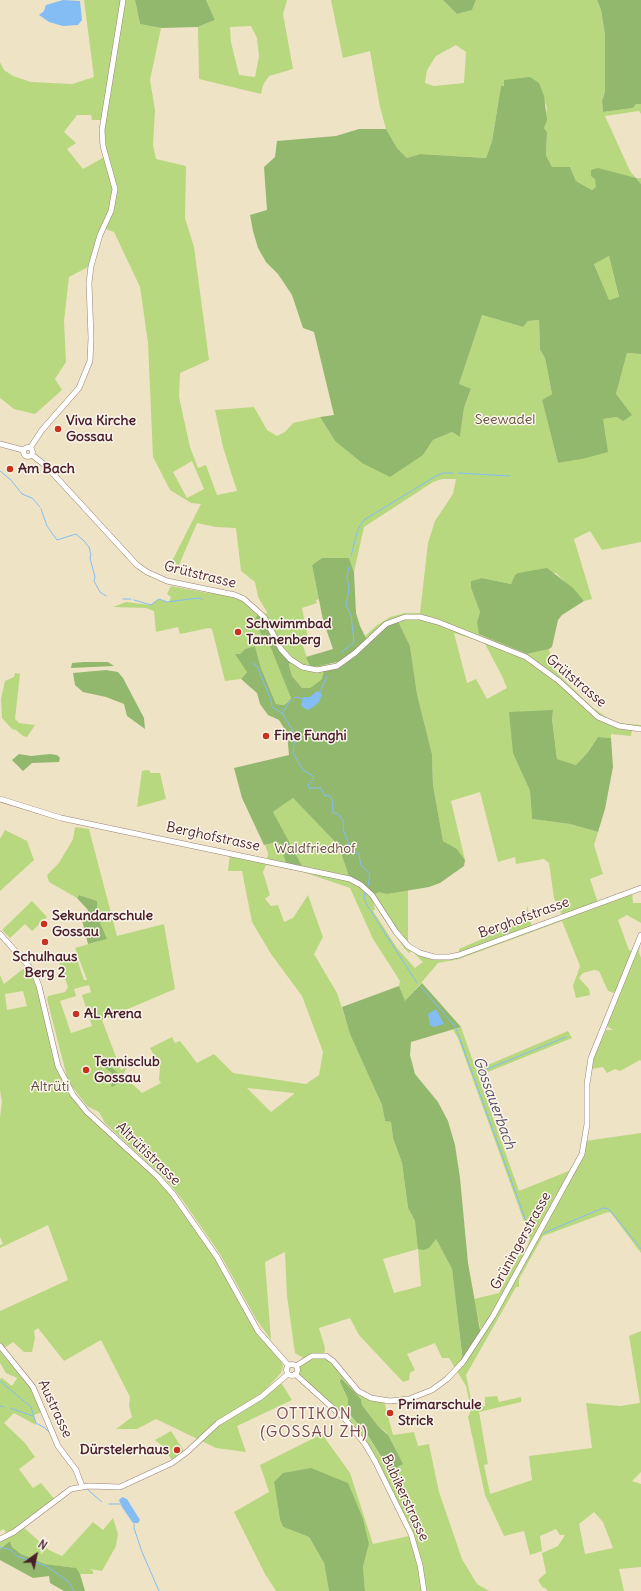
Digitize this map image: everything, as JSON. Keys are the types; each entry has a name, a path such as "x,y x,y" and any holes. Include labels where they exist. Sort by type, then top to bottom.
{"street":[{"path":"0,444 24,450 26,448 30,448 45,427 76,392 84,380 90,361 90,266 100,235 111,211 115,189 103,146 102,130 123,0"},
{"path":"24,450 25,456 32,455 33,451 30,448"},
{"name":"Grütstrasse","path":"32,455 45,465 137,565 166,581 244,598 264,617 281,649 290,659 302,667 317,670 337,666 355,654 386,624 405,617 420,617 438,622 526,657 559,681 598,717 619,726 641,729"},
{"name":"Berghofstrasse","path":"0,799 61,818 350,879 361,885 372,895 396,932 408,946 420,953 434,957 459,955 641,888"},
{"name":"Altrütistrasse","path":"0,934 30,968 39,986 58,1066 73,1095 87,1112 158,1177 173,1194 217,1257 258,1331 288,1365"},
{"name":"Grüningerstrasse","path":"296,1366 312,1356 326,1356 333,1361 352,1385 361,1393 374,1399 390,1401 409,1399 429,1391 447,1379 463,1362 493,1316 582,1154 587,1124 587,1084 590,1058 641,935"},
{"name":"Austrasse","path":"0,1346 33,1387 58,1446 76,1470 82,1486"},
{"path":"291,1364 296,1366 298,1372 292,1376 288,1374 286,1369 288,1365 291,1364"},
{"path":"0,1538 14,1532 65,1493 82,1486 120,1487 172,1463 188,1452 218,1424 261,1397 288,1374"},
{"name":"Bubikerstrasse","path":"295,1374 345,1419 372,1455 411,1534 420,1565 424,1591"}],"green space":[{"path":"84,0 135,0 140,24 161,28 150,80 155,110 153,145 156,159 186,166 185,218 194,247 209,360 180,373 179,397 190,447 198,468 206,465 217,495 237,491 223,447 215,410 254,407 267,430 277,436 285,432 293,423 320,417 335,441 362,463 423,455 433,440 452,432 460,437 464,408 471,390 459,384 482,315 523,327 528,321 539,320 540,350 545,358 552,394 542,400 558,463 582,459 603,419 617,417 616,394 627,353 641,354 641,542 602,550 590,531 574,539 592,599 584,601 556,573 515,576 511,584 482,578 471,581 471,588 480,612 477,622 506,645 527,654 549,649 553,669 592,707 609,719 620,723 641,725 641,729 632,729 631,736 611,734 611,738 598,737 588,752 576,765 557,759 552,719 553,710 522,773 530,791 532,819 570,824 598,832 594,845 603,874 590,879 598,903 632,892 633,903 641,903 641,923 627,915 618,920 629,950 634,952 641,935 639,952 641,958 641,1061 640,1060 620,1071 615,1069 607,1073 603,1067 591,1069 595,1053 606,1030 613,1030 605,1025 617,994 608,991 599,971 594,970 583,973 579,978 589,989 590,995 576,998 573,986 580,966 562,921 459,959 438,963 405,1002 399,986 400,981 373,939 350,888 303,872 273,866 266,865 263,872 270,895 265,899 271,906 278,905 284,922 293,918 308,895 323,937 314,954 337,993 349,1030 382,1105 385,1121 391,1122 393,1138 402,1163 408,1208 415,1221 417,1232 436,1239 452,1269 463,1362 482,1335 474,1299 499,1293 520,1254 527,1247 530,1238 458,1038 453,1030 461,1027 476,1070 568,1031 572,1038 478,1076 519,1191 576,1168 585,1141 641,1133 641,1253 611,1213 608,1212 543,1236 519,1279 519,1287 516,1287 466,1375 472,1404 477,1407 485,1406 485,1397 497,1396 499,1402 521,1397 521,1402 479,1412 488,1464 484,1465 490,1494 532,1480 529,1456 592,1448 586,1403 620,1406 640,1403 629,1336 641,1331 641,1472 632,1481 641,1484 641,1567 619,1569 624,1591 548,1591 544,1587 543,1588 538,1580 546,1573 542,1553 558,1546 565,1535 560,1535 556,1529 540,1536 542,1551 530,1555 524,1531 504,1536 485,1495 468,1417 471,1410 466,1386 449,1358 442,1358 435,1343 407,1354 415,1370 410,1373 409,1380 403,1382 359,1335 350,1318 319,1328 325,1348 324,1356 358,1391 384,1401 393,1435 414,1432 418,1446 429,1444 439,1492 462,1559 477,1584 489,1591 365,1591 363,1567 369,1544 274,1482 280,1520 283,1527 309,1537 324,1563 329,1591 276,1591 265,1574 234,1512 269,1492 260,1465 322,1434 350,1473 373,1544 409,1536 396,1502 355,1430 297,1373 297,1367 305,1359 295,1353 287,1296 285,1252 265,1262 271,1340 256,1319 220,1254 181,1198 165,1179 105,1123 99,1112 87,1106 68,1081 47,999 48,996 65,992 68,987 59,962 76,956 84,980 87,980 75,948 106,939 97,916 97,901 79,895 77,898 49,882 47,875 58,864 68,848 73,839 75,827 89,829 117,936 164,924 175,989 102,1020 121,1070 127,1067 123,1075 142,1093 161,1083 159,1080 160,1067 150,1048 172,1037 175,1043 180,1041 197,1063 214,1054 233,1073 306,1084 319,1075 323,1052 302,996 271,954 252,922 242,871 228,871 230,853 267,861 268,853 265,845 278,842 287,865 283,833 273,812 293,798 338,845 350,879 387,894 408,890 408,946 429,956 459,955 459,949 526,920 527,905 532,928 563,917 554,898 549,863 544,859 516,864 515,857 498,862 480,792 451,801 465,860 457,849 443,841 433,785 432,754 417,694 410,646 399,623 367,640 364,637 376,626 390,617 405,613 420,613 428,543 435,521 453,494 456,479 442,479 433,482 364,527 354,572 349,558 322,558 312,565 319,599 316,600 317,603 302,608 309,643 303,646 310,666 343,663 310,688 302,688 292,676 289,665 264,617 267,612 258,597 255,582 241,571 236,528 216,527 197,523 179,565 171,563 201,504 191,503 170,490 153,457 148,343 140,287 114,232 103,228 92,265 69,277 64,321 66,362 55,379 62,390 35,414 14,409 0,398 0,62 4,70 13,76 31,82 72,84 94,77","holes":["77,115 91,115 92,120 103,120 106,156 83,169 67,149 76,143 64,132","192,461 204,489 187,498 173,472","454,633 476,640 483,640 507,688 487,699 476,679 467,683","372,899 404,948 409,953 412,951 423,962 415,968 397,948 373,911 375,909","89,985 91,992 82,995 92,1026 71,1033 60,1001 76,996 74,989","247,1088 294,1093 271,1112","418,1249 421,1286 394,1293 383,1259","341,1378 361,1399 362,1405 378,1426 386,1432 402,1464 389,1471 369,1437 347,1411 348,1399 340,1382","594,1512 603,1522 613,1548 585,1554 579,1524"]},
{"path":"135,0 206,0 215,20 198,27 161,28 140,24"},
{"path":"206,0 287,0 283,14 293,69 269,76 263,85 261,94 199,79 198,27 215,20","holes":["251,26 257,38 259,56 255,77 239,75 231,42 230,27"]},
{"path":"331,0 443,0 457,14 472,10 476,0 597,0 601,10 605,35 605,92 602,101 603,112 633,108 636,104 641,104 641,114 639,111 605,116 630,171 636,178 595,179 597,187 592,190 576,181 570,167 552,167 546,155 547,132 544,128 547,107 538,83 501,86 492,141 486,158 420,154 407,158 397,148 386,129 380,107 370,51 343,58","holes":["456,45 466,52 464,83 434,86 425,83 427,70 436,56"]},
{"path":"443,0 476,0 472,10 457,14"},
{"path":"597,0 641,0 641,104 636,104 633,108 603,112 602,101 605,92 605,35 601,10"},
{"path":"530,77 539,83 544,96 547,120 544,128 547,132 546,155 552,167 570,167 576,181 592,190 596,187 595,179 591,176 591,170 598,168 636,178 641,184 641,354 627,353 616,394 632,415 623,421 617,417 603,419 608,452 582,459 558,463 542,400 552,394 545,358 540,350 539,320 528,321 523,327 482,315 459,384 471,389 464,408 460,437 452,432 433,440 423,455 390,477 362,463 335,441 320,417 334,415 314,332 303,328 292,295 278,274 266,262 258,248 250,215 267,210 264,167 275,157 277,141 336,136 359,129 386,129 397,148 407,158 420,154 486,158 492,141 501,86 504,86 504,80","holes":["609,256 619,297 609,300 594,264"]},
{"path":"636,178 641,178 641,184"},
{"path":"609,256 619,298 608,300 594,263"},
{"path":"322,558 349,558 354,572 356,613 360,626 367,640 397,619 410,646 417,694 432,754 433,785 443,841 457,849 465,860 464,866 440,883 429,887 387,894 379,892 372,895 350,879 338,845 293,798 273,812 303,868 287,865 278,842 264,845 242,798 234,768 289,755 287,733 279,720 268,715 260,704 257,693 241,679 247,672 235,654 240,654 245,649 255,646 261,668 276,704 284,705 287,703 291,698 269,643 264,642 255,619 257,616 261,613 290,659 289,665 292,676 302,688 310,688 322,679 324,670 342,663 337,662 319,666 310,666 306,657 333,649 323,620 312,565"},
{"path":"547,568 573,588 584,601 562,615 558,620 552,647 527,654 479,634 477,622 480,612 471,588 471,581 482,578 511,584 515,575 518,573"},
{"path":"171,586 208,593 209,590 235,595 258,609 291,698 287,703 284,705 276,704 261,668 255,646 245,649 240,654 247,672 241,679 225,681 212,629 209,628 180,634 178,627 156,632 154,611 146,608 113,607 126,602 150,605 158,599 169,602 171,597 167,594"},
{"path":"108,662 114,666 71,668 72,663"},
{"path":"106,670 118,672 123,678 144,718 145,729 127,716 124,704 106,697 83,692 75,685 73,673"},
{"path":"15,673 20,674 15,719 19,723 35,725 27,737 12,729 2,718 1,699 5,681 14,677"},
{"path":"553,710 552,719 557,759 576,765 588,752 598,737 611,738 613,767 605,809 598,832 570,824 532,819 530,791 513,753 509,712"},
{"path":"19,754 31,756 50,754 57,755 60,758 59,762 32,763 23,771 12,760"},
{"path":"142,771 150,771 150,773 160,773 166,799 137,807"},
{"path":"5,830 27,841 34,860 0,891 0,839"},
{"path":"79,895 97,901 97,916 107,939 88,944 82,920 87,916 88,910 77,898"},
{"path":"32,901 47,917 32,931 25,924 10,938 2,930"},
{"name":"Altrüti","path":"28,965 39,986 58,1066 73,1095 87,1112 158,1177 173,1194 217,1257 258,1331 282,1363 283,1367 281,1373 264,1391 238,1411 261,1397 280,1381 292,1400 237,1426 246,1452 216,1448 156,1419 137,1429 116,1429 132,1417 129,1406 130,1397 101,1340 64,1361 38,1328 34,1331 35,1338 32,1352 24,1352 13,1342 3,1349 33,1387 45,1411 34,1415 36,1425 14,1413 4,1423 25,1443 35,1457 19,1469 33,1488 41,1483 55,1500 22,1526 49,1550 62,1556 93,1522 103,1530 113,1518 118,1534 116,1546 102,1571 90,1569 93,1571 93,1574 80,1574 75,1568 45,1564 21,1554 12,1547 10,1541 0,1549 0,1536 6,1533 4,1529 0,1531 0,1379 2,1378 12,1386 17,1378 6,1373 0,1363 0,1311 68,1280 48,1225 0,1248 0,1245 3,1244 0,1237 0,1117 2,1102 0,1090 0,975 4,984","holes":["23,991 27,1006 7,1010 5,994"]},
{"path":"422,983 461,1027 411,1042 410,1055 415,1074 438,1102 448,1121 455,1145 460,1178 468,1263 482,1335 463,1362 452,1269 436,1239 429,1248 424,1250 418,1249 415,1221 408,1208 402,1163 393,1138 391,1122 385,1121 382,1105 350,1034 342,1007 399,986 405,1001"},
{"path":"96,1054 117,1072 119,1080 116,1085 111,1087 114,1075 93,1057"},
{"path":"341,1378 361,1399 362,1405 378,1426 388,1435 403,1464 390,1471 369,1437 347,1411 348,1399 340,1382"},
{"path":"171,1431 184,1451 172,1460 160,1444 155,1440"},
{"path":"311,1468 348,1483 363,1519 369,1544 363,1567 365,1591 329,1591 324,1563 309,1537 283,1527 280,1520 274,1482 283,1473"},
{"path":"10,1541 12,1547 21,1554 45,1564 76,1568 80,1574 85,1591 64,1591 50,1583 49,1576 33,1578 0,1560 0,1549"}],"water":[{"path":"63,0 80,1 82,20 78,25 63,26 49,22 39,15 44,11 46,5"},
{"path":"317,691 322,694 319,702 307,710 301,706 303,697 310,697"},
{"path":"436,1009 444,1024 434,1027 430,1025 428,1014"},
{"path":"122,1497 127,1499 140,1520 138,1523 133,1523 122,1507 119,1500"}],"waterway":[{"name":"Gossauerbach","path":"0,471 11,480 22,494 32,498 40,507"},
{"path":"351,556 358,529 364,520 436,476 443,473 453,473"},
{"path":"458,473 510,476"},
{"name":"Gossauerbach","path":"41,509 47,526 57,540 76,534 89,547 95,577 94,581 100,592 106,596"},
{"path":"342,652 354,642 351,615 346,606 349,589 347,576 349,567"},
{"name":"Gossauerbach","path":"134,600 151,605 159,599 167,602 198,598 202,599"},
{"name":"Gossauerbach","path":"123,599 131,599"},
{"name":"Gossauerbach","path":"253,663 257,666 271,700 272,707 282,713 295,734 293,753 303,770 313,776 314,779 308,785 309,788 321,788 325,796 329,795 332,799 333,813 338,814 344,822 343,829 350,847 359,854 361,866 370,873 368,886"},
{"path":"320,692 327,676"},
{"path":"293,699 295,697 303,699"},
{"path":"282,713 291,700"},
{"name":"Gossauerbach","path":"365,892 364,898 367,905 417,983"},
{"name":"Gossauerbach","path":"421,987 454,1025 457,1031 531,1235"},
{"path":"480,1072 566,1037"},
{"name":"Gossauerbach","path":"544,1233 603,1208 609,1209 641,1249"},
{"path":"0,1381 31,1407 36,1423 45,1428 51,1434"},
{"path":"0,1406 4,1407"},
{"path":"10,1408 33,1416"},
{"path":"87,1489 102,1502"},
{"path":"109,1504 120,1504"},
{"path":"134,1524 142,1552 159,1591"},
{"path":"0,1547 11,1550 17,1556 46,1566 69,1582 74,1591"}],"place":[{"name":"Viva Kirche Gossau","path":"58,429"},
{"name":"Am Bach","path":"10,469"},
{"name":"Schwimmbad Tannenberg","path":"238,632"},
{"name":"Fine Funghi","path":"266,736"},
{"name":"Sekundarschule Gossau","path":"44,924"},
{"name":"Schulhaus Berg 2","path":"45,942"},
{"name":"AL Arena","path":"76,1014"},
{"name":"Tennisclub Gossau","path":"86,1070"},
{"name":"Primarschule Strick","path":"390,1413"},
{"name":"Dürstelerhaus","path":"177,1450"}],"district":[{"name":"OTTIKON (GOSSAU ZH)","path":"314,1423"}],"park label":[{"name":"Seewadel","path":"505,420"},
{"name":"Waldfriedhof","path":"315,849"}]}
